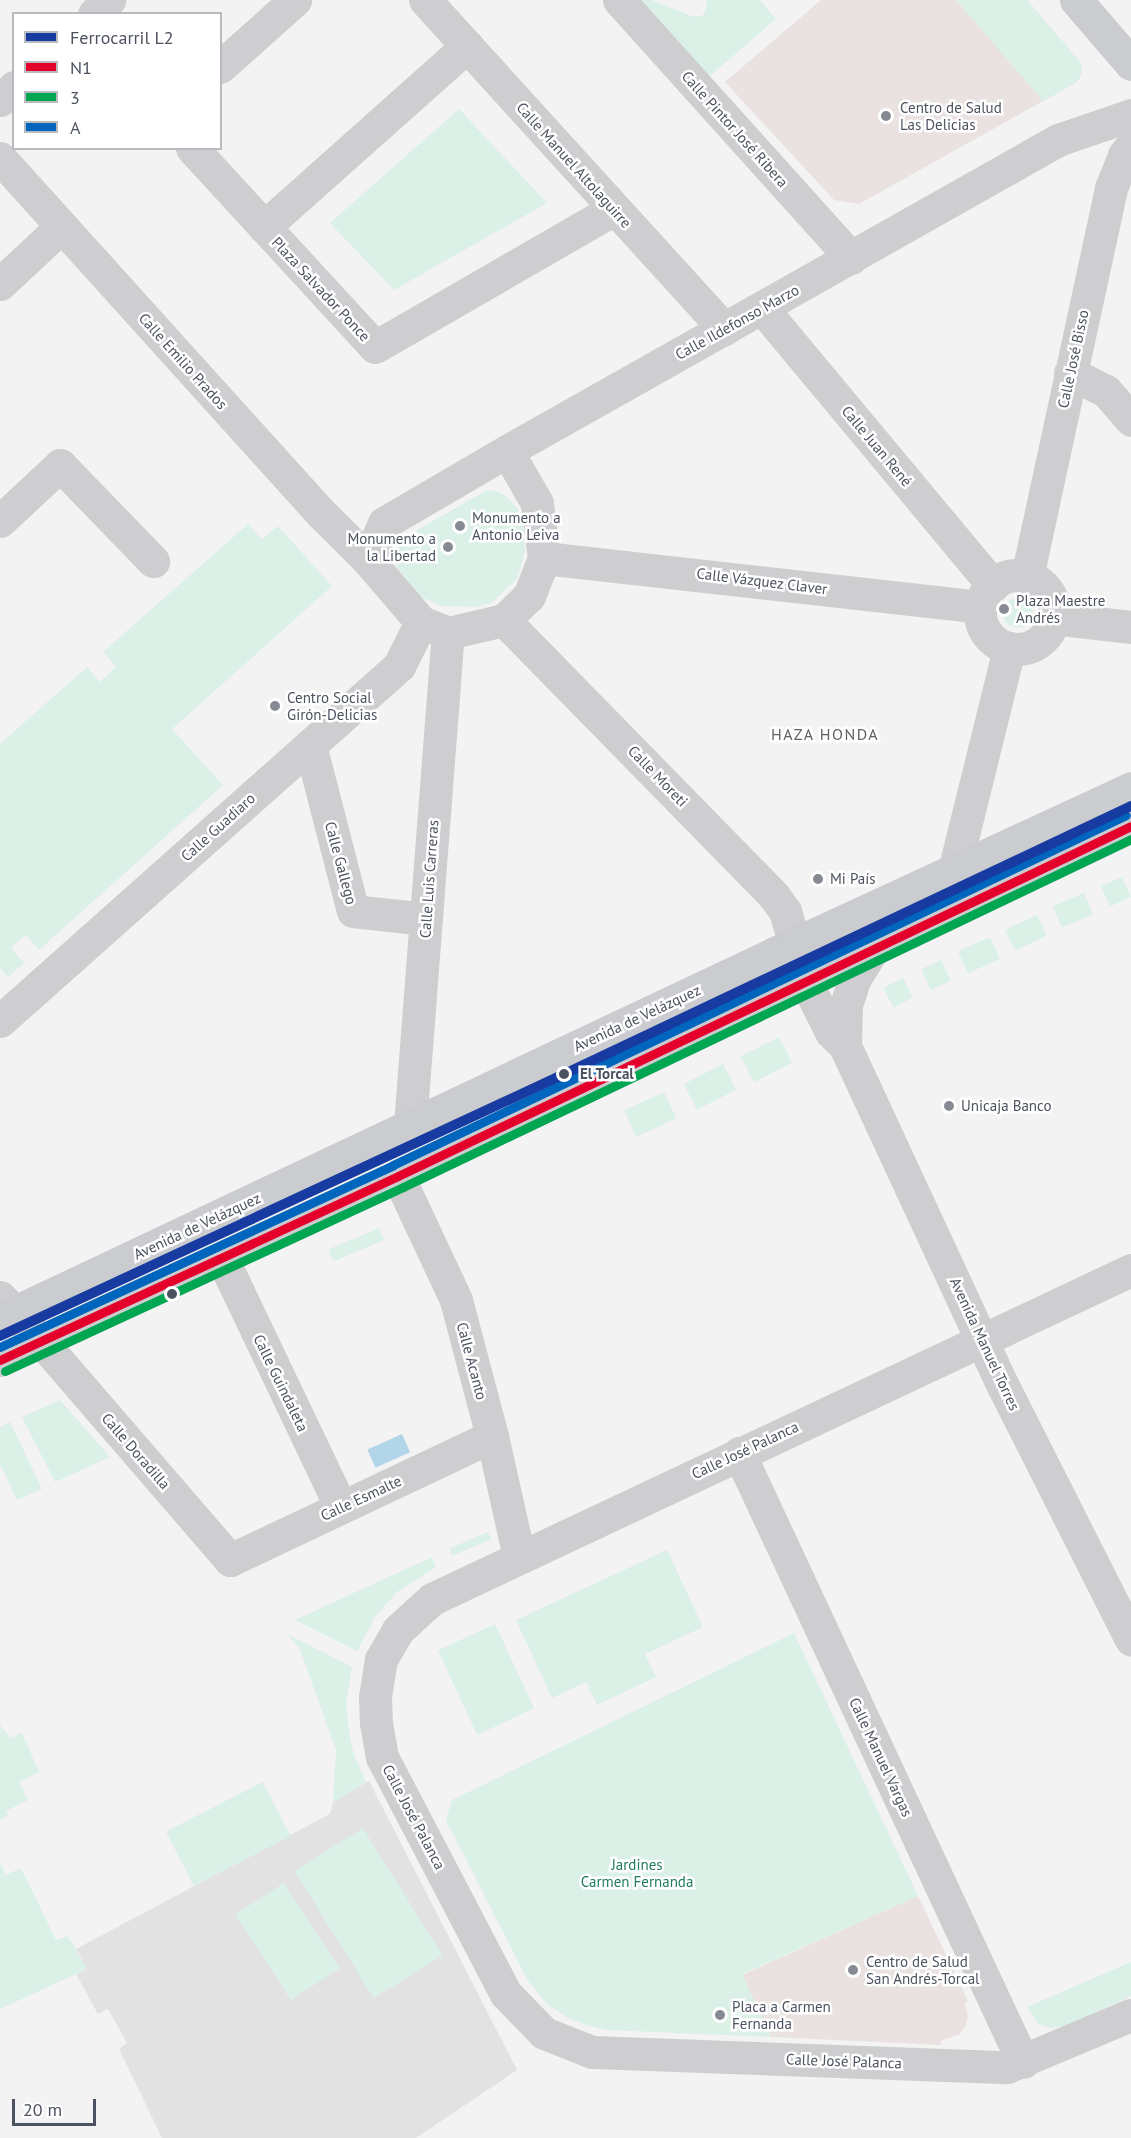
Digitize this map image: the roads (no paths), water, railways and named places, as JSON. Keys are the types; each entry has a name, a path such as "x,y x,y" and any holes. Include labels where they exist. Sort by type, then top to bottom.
{"main road":[{"path":"1076,0 1131,64"},
{"name":"Avenida de Velázquez","path":"4,1310 410,1125 1131,788"},
{"path":"0,1360 398,1176 1131,826"}],"street":[{"path":"96,12 109,0"},
{"path":"222,65 295,0"},
{"name":"Calle Manuel Altolaguirre","path":"425,0 724,329"},
{"name":"Calle Pintor José Ribera","path":"619,0 851,258"},
{"name":"Plaza Salvador Ponce","path":"467,46 264,227 375,347 614,209"},
{"path":"0,100 12,89"},
{"name":"Calle Ildefonso Marzo","path":"368,560 384,524 507,451 1058,140 1131,115"},
{"name":"Calle José Bisso","path":"1027,577 1112,188 1124,155 1131,146"},
{"path":"194,150 264,227"},
{"name":"Calle Emilio Prados","path":"0,159 323,515 368,560"},
{"path":"0,284 61,227"},
{"name":"Calle Juan René","path":"762,308 986,596"},
{"path":"1070,373 1106,391 1131,420"},
{"path":"368,560 434,628 504,620 529,596 544,558 537,503 507,451"},
{"path":"0,521 60,465 153,561"},
{"name":"Calle Vázquez Claver","path":"544,558 986,596"},
{"path":"1027,577 1045,588 1050,597 1053,618 1042,639 1021,649 1009,648 999,644 984,629 986,596 1003,578 1027,577"},
{"path":"1053,618 1131,627"},
{"name":"Calle Moreti","path":"504,620 774,896 785,911 805,980"},
{"name":"Calle Guadiaro","path":"0,1021 399,666 434,628"},
{"name":"Calle Luis Carreras","path":"410,1125 426,918 434,628"},
{"path":"954,871 1009,648"},
{"name":"Calle Gallego","path":"310,745 353,910 426,918"},
{"name":"Avenida Manuel Torres","path":"845,1046 846,1005 855,978 874,948"},
{"name":"Avenida Manuel Torres","path":"805,980 831,1032 845,1046 981,1338 1131,1639"},
{"name":"Calle Acanto","path":"398,1176 456,1300 492,1436 519,1557"},
{"name":"Calle Guindaleta","path":"222,1258 341,1507"},
{"name":"Calle José Palanca","path":"1131,1270 981,1338 432,1599 398,1630 381,1659 375,1697 376,1723 382,1757 506,1994 544,2033 592,2052 1007,2067 1131,2015"},
{"name":"Calle Doradilla","path":"4,1310 42,1341 230,1560"},
{"name":"Calle Esmalte","path":"230,1560 492,1436"},
{"name":"Calle Manuel Vargas","path":"739,1453 1023,2062"}],"water":[{"path":"402,1434 410,1452 375,1468 367,1449"}],"rail line":[{"name":"L2","path":"0,1336 558,1077 1131,806"}],"place":[{"name":"Centro de Salud Las Delicias","path":"886,116"},
{"name":"Monumento a Antonio Leiva","path":"460,526"},
{"name":"Monumento a la Libertad","path":"448,547"},
{"name":"Plaza Maestre Andrés","path":"1004,609"},
{"name":"Centro Social Girón-Delicias","path":"275,706"},
{"name":"Mi País","path":"818,879"},
{"name":"El Torcal","path":"564,1074"},
{"name":"Unicaja Banco","path":"949,1106"},
{"name":"Centro de Salud San Andrés-Torcal","path":"853,1970"},
{"name":"Placa a Carmen Fernanda","path":"720,2015"}],"district":[{"name":"HAZA HONDA","path":"825,734"}],"park label":[{"name":"Jardines Carmen Fernanda","path":"637,1872"}]}
